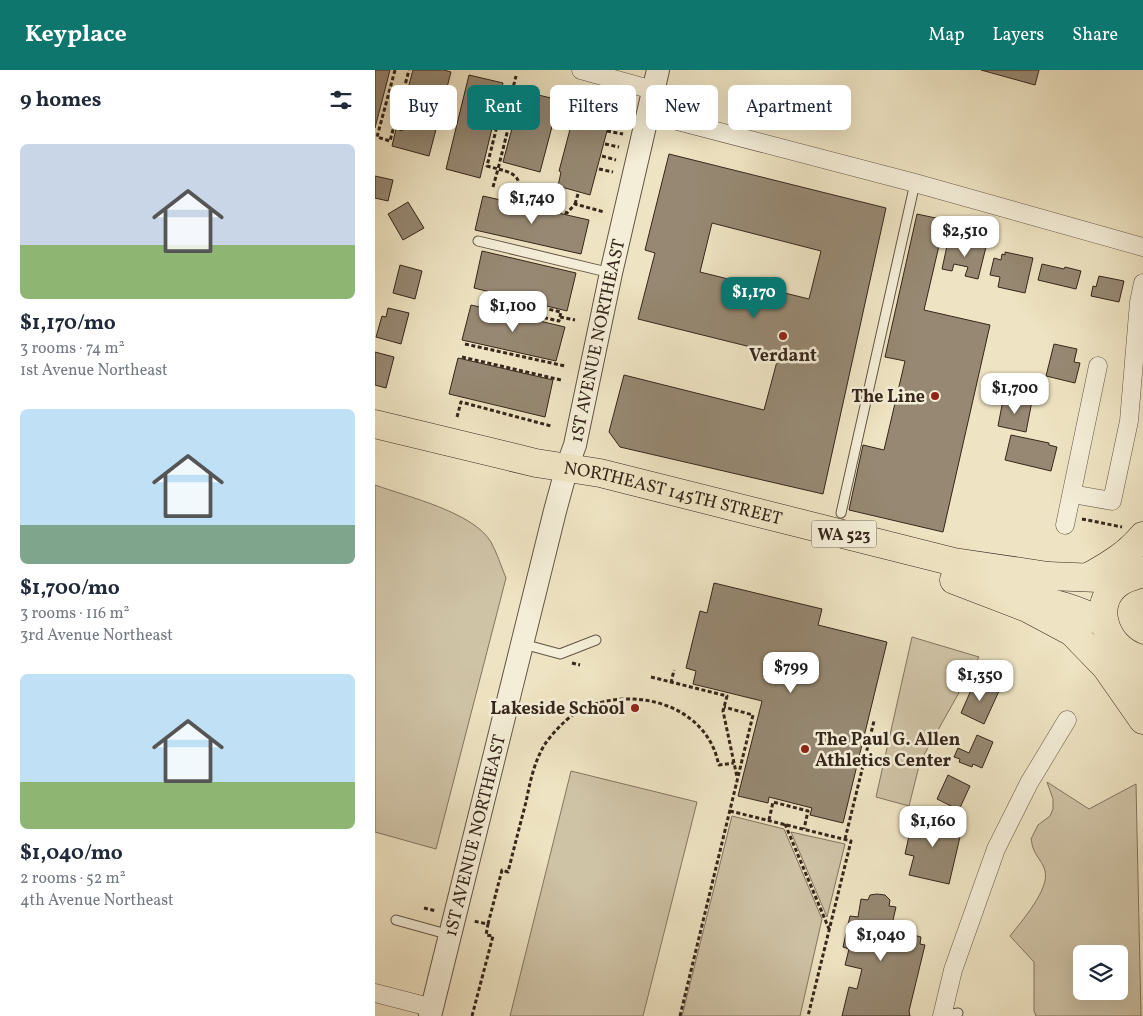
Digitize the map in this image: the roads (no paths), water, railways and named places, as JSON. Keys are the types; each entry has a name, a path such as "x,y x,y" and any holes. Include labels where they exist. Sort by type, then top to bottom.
{"main road":[{"name":"WA 523","path":"375,424 536,463 567,467"},
{"name":"NORTHEAST 145TH STREET","path":"567,467 600,472 954,562 1048,576 1138,575"},
{"name":"NORTHEAST 145TH STREET","path":"567,467 596,484 954,580 1063,605 1089,614 1103,623"},
{"path":"1090,576 1117,561 1134,547 1134,532"},
{"name":"WA 523","path":"1133,655 1103,623 1103,612 1105,598 1112,588 1138,575"},
{"path":"954,580 1027,608 1072,632 1107,667 1143,720"},
{"path":"1133,655 1143,685"}],"street":[{"path":"581,70 656,80"},
{"name":"1ST AVENUE NORTHEAST","path":"431,1012 522,644 567,467 575,445 646,117"},
{"path":"712,130 915,183 1143,247"},
{"path":"1071,494 1112,501 1129,421 1139,302 1143,283"},
{"path":"1066,520 1098,366"},
{"path":"947,1015 953,970 997,849 1029,783 1067,720"},
{"path":"375,992 431,1012"}],"lane":[{"path":"841,513 915,183"},
{"path":"478,241 611,273"},
{"path":"522,644 560,654 597,640"},
{"path":"396,920 450,935"},
{"path":"936,1016 947,1015"}],"place":[{"name":"Verdant","path":"783,336"},
{"name":"The Line","path":"935,396"},
{"name":"Lakeside School","path":"635,708"},
{"name":"The Paul G. Allen Athletics Center","path":"805,749"}]}
